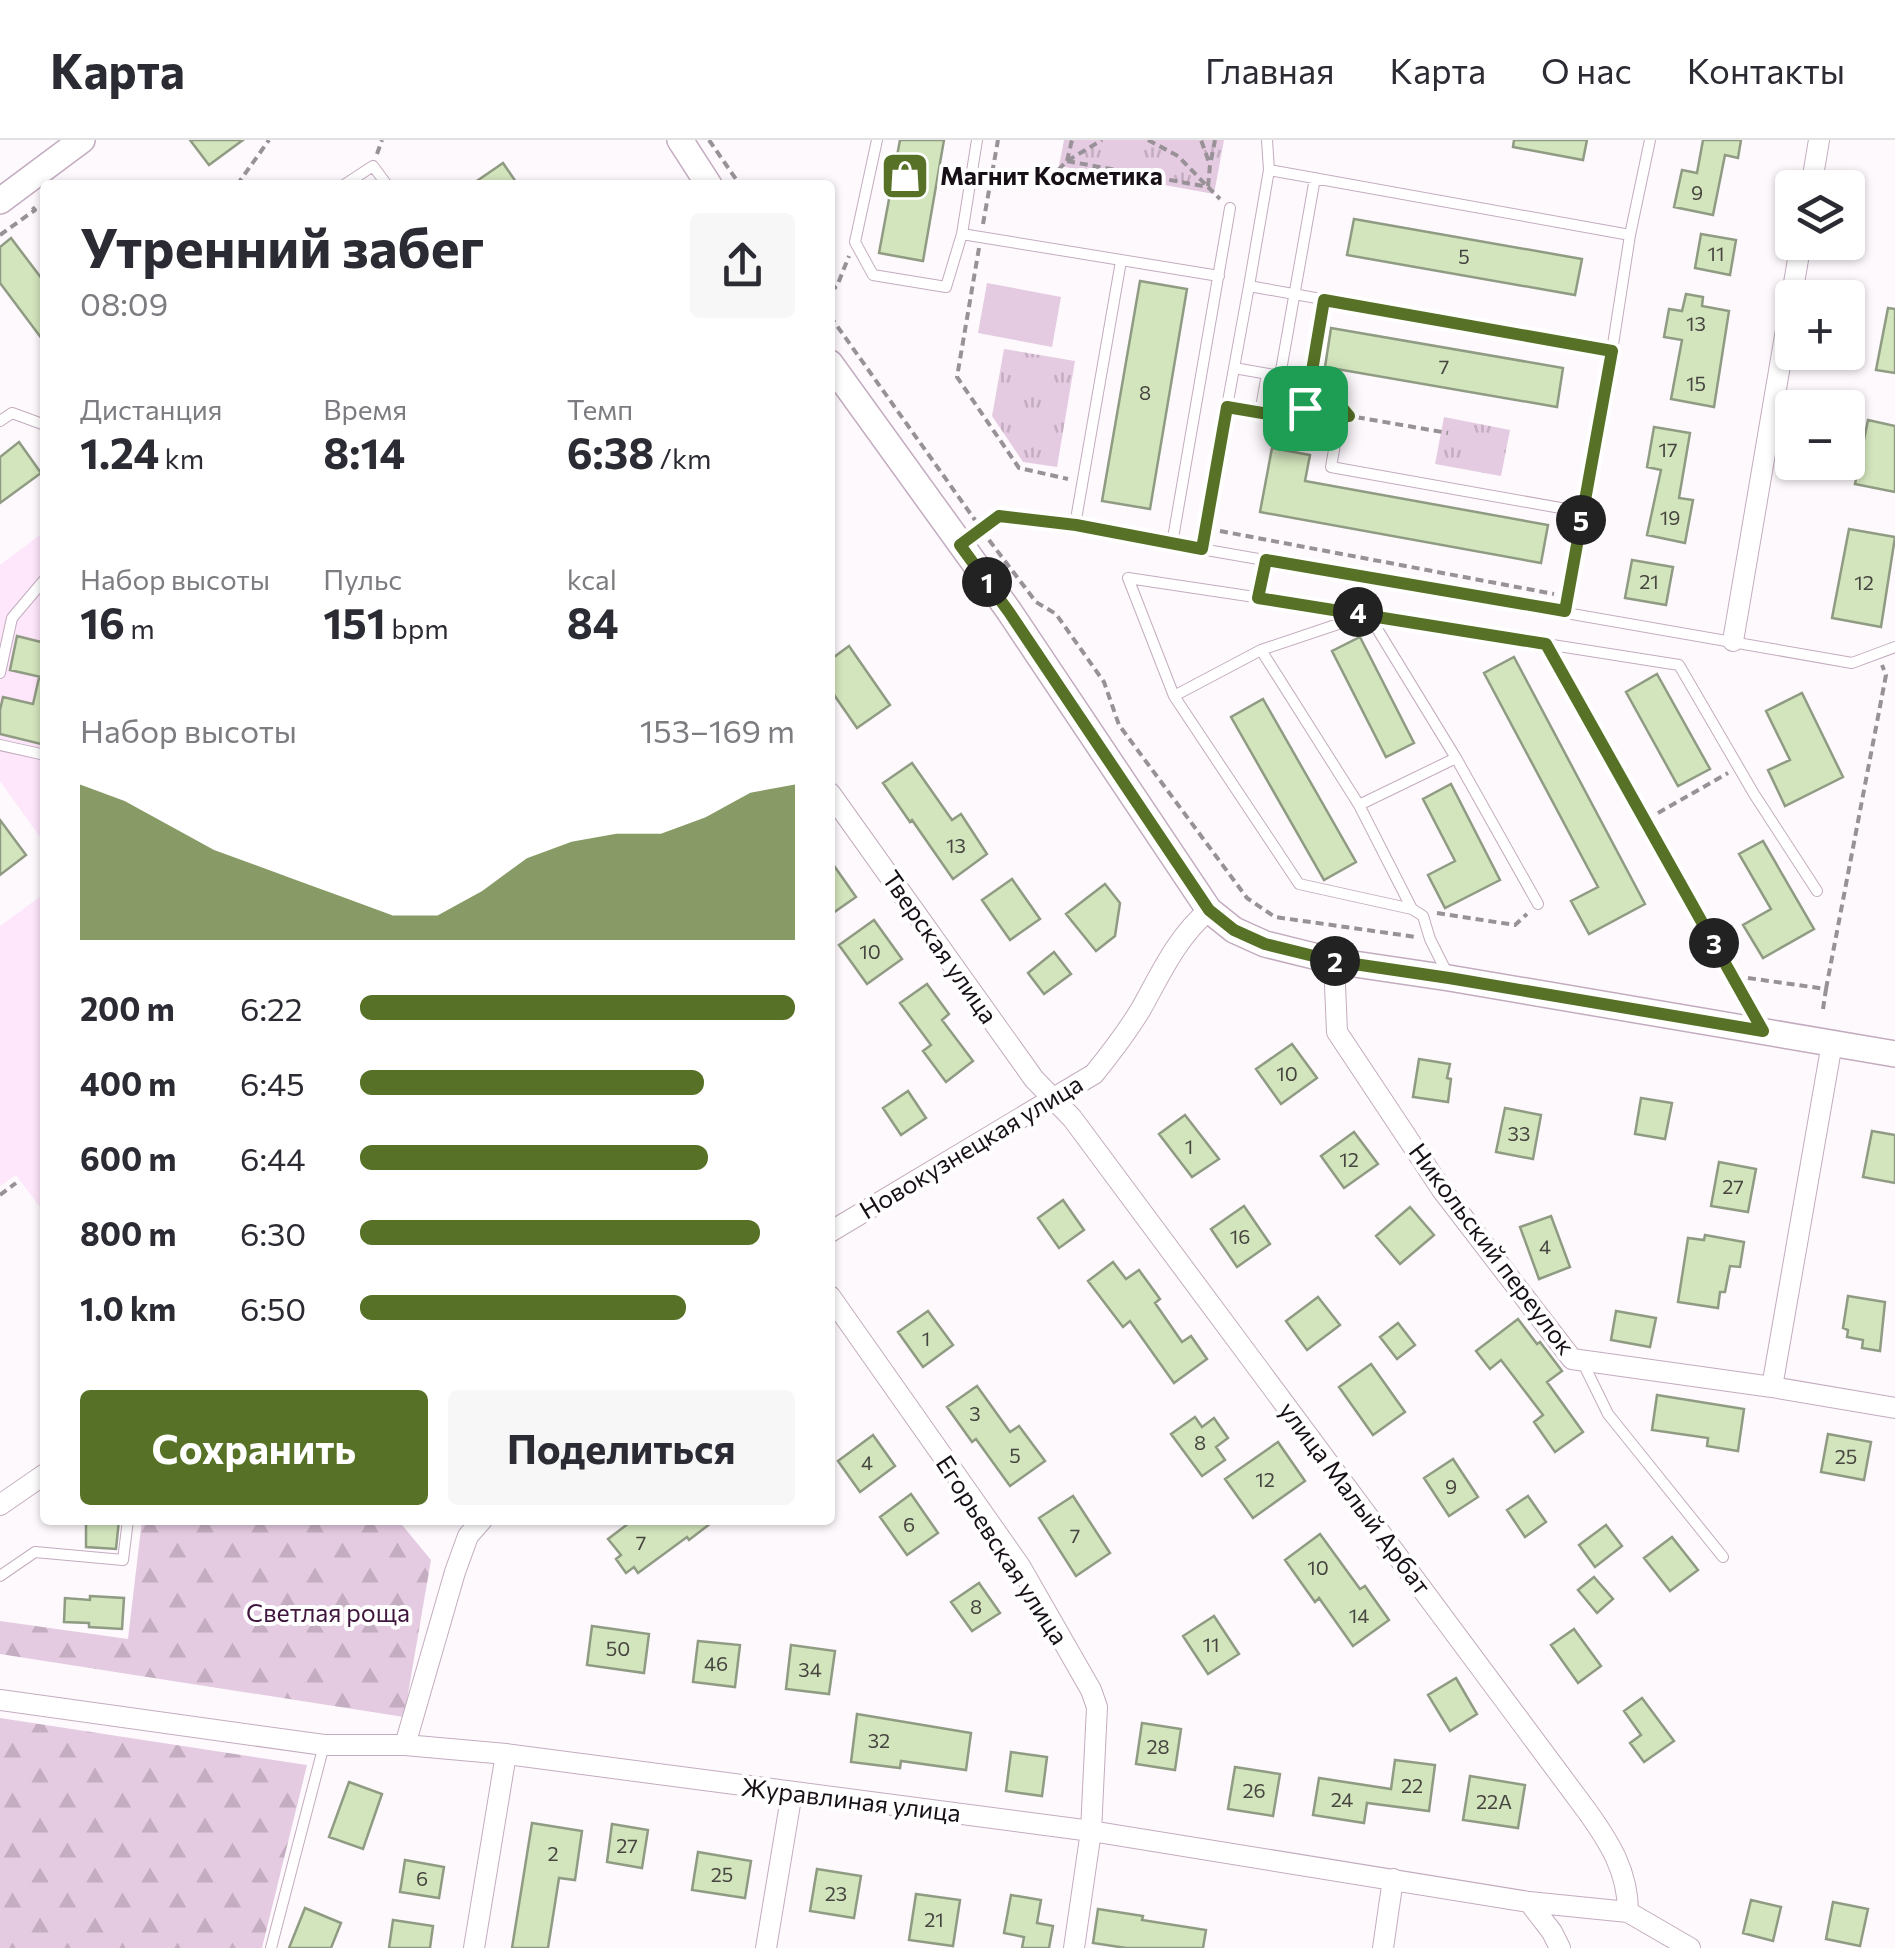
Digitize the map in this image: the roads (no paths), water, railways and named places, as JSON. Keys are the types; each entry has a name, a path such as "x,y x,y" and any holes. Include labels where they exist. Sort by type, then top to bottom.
{"street":[{"path":"44,179 82,140"},
{"path":"680,140 706,180"},
{"path":"1813,170 1819,140"},
{"path":"0,202 40,181"},
{"path":"1733,641 1798,260"},
{"path":"835,370 1009,612 1209,910 1234,930 1265,944 1334,961 1895,1054"},
{"name":"Тверская улица","path":"835,800 1051,1099"},
{"name":"Новокузнецкая улица","path":"835,1229 1094,1074 1138,1013 1191,925 1209,910"},
{"name":"Никольский переулок","path":"1334,961 1337,1032 1442,1190 1572,1360 1772,1386 1895,1408"},
{"path":"1772,1386 1832,1043"},
{"name":"улица Малый Арбат","path":"1051,1099 1072,1118 1588,1811 1622,1870 1628,1912"},
{"name":"Егорьевская улица","path":"835,1303 1020,1566 1097,1707 1091,1831 1074,1948"},
{"path":"0,1505 40,1477"},
{"path":"405,1746 455,1572 468,1536 478,1525"},
{"name":"Журавлиная улица","path":"0,1700 324,1746 405,1746 506,1754 1091,1831 1529,1902 1628,1912 1690,1948"},
{"path":"474,1948 506,1754"},
{"path":"766,1948 792,1792"},
{"path":"1383,1948 1393,1878"},
{"path":"1529,1902 1560,1948"}],"lane":[{"path":"876,140 855,242 872,275 946,288 962,234 977,140"},
{"path":"1202,549 1269,170 1267,140"},
{"path":"1565,611 1650,140"},
{"path":"352,180 373,166 383,180"},
{"path":"1269,170 1630,235"},
{"path":"1234,368 1280,376 1315,178"},
{"path":"1172,544 1230,208"},
{"path":"962,234 1218,276"},
{"path":"1076,525 1122,260"},
{"path":"1248,286 1612,351"},
{"path":"1260,413 1268,374"},
{"path":"1227,407 1338,427 1331,468 1583,512"},
{"path":"0,422 12,413 40,424"},
{"path":"960,545 999,516 1076,525 1852,663 1895,647"},
{"path":"1449,978 1423,916 1412,910 1299,884 1174,696 1128,578 1679,665 1816,891"},
{"path":"0,673 12,618 40,585"},
{"path":"1174,696 1261,650 1368,614"},
{"path":"1368,614 1456,758 1538,904"},
{"path":"1546,644 1763,1031"},
{"path":"1261,650 1359,805 1412,910"},
{"path":"0,745 40,754"},
{"path":"1359,805 1456,758"},
{"path":"1582,1362 1608,1414 1723,1557"},
{"path":"0,1576 35,1552 124,1560 128,1525"},
{"path":"272,1948 324,1746"}],"place":[{"name":"Магнит Косметика","path":"905,176"}],"park label":[{"name":"Светлая роща","path":"328,1613"}]}
